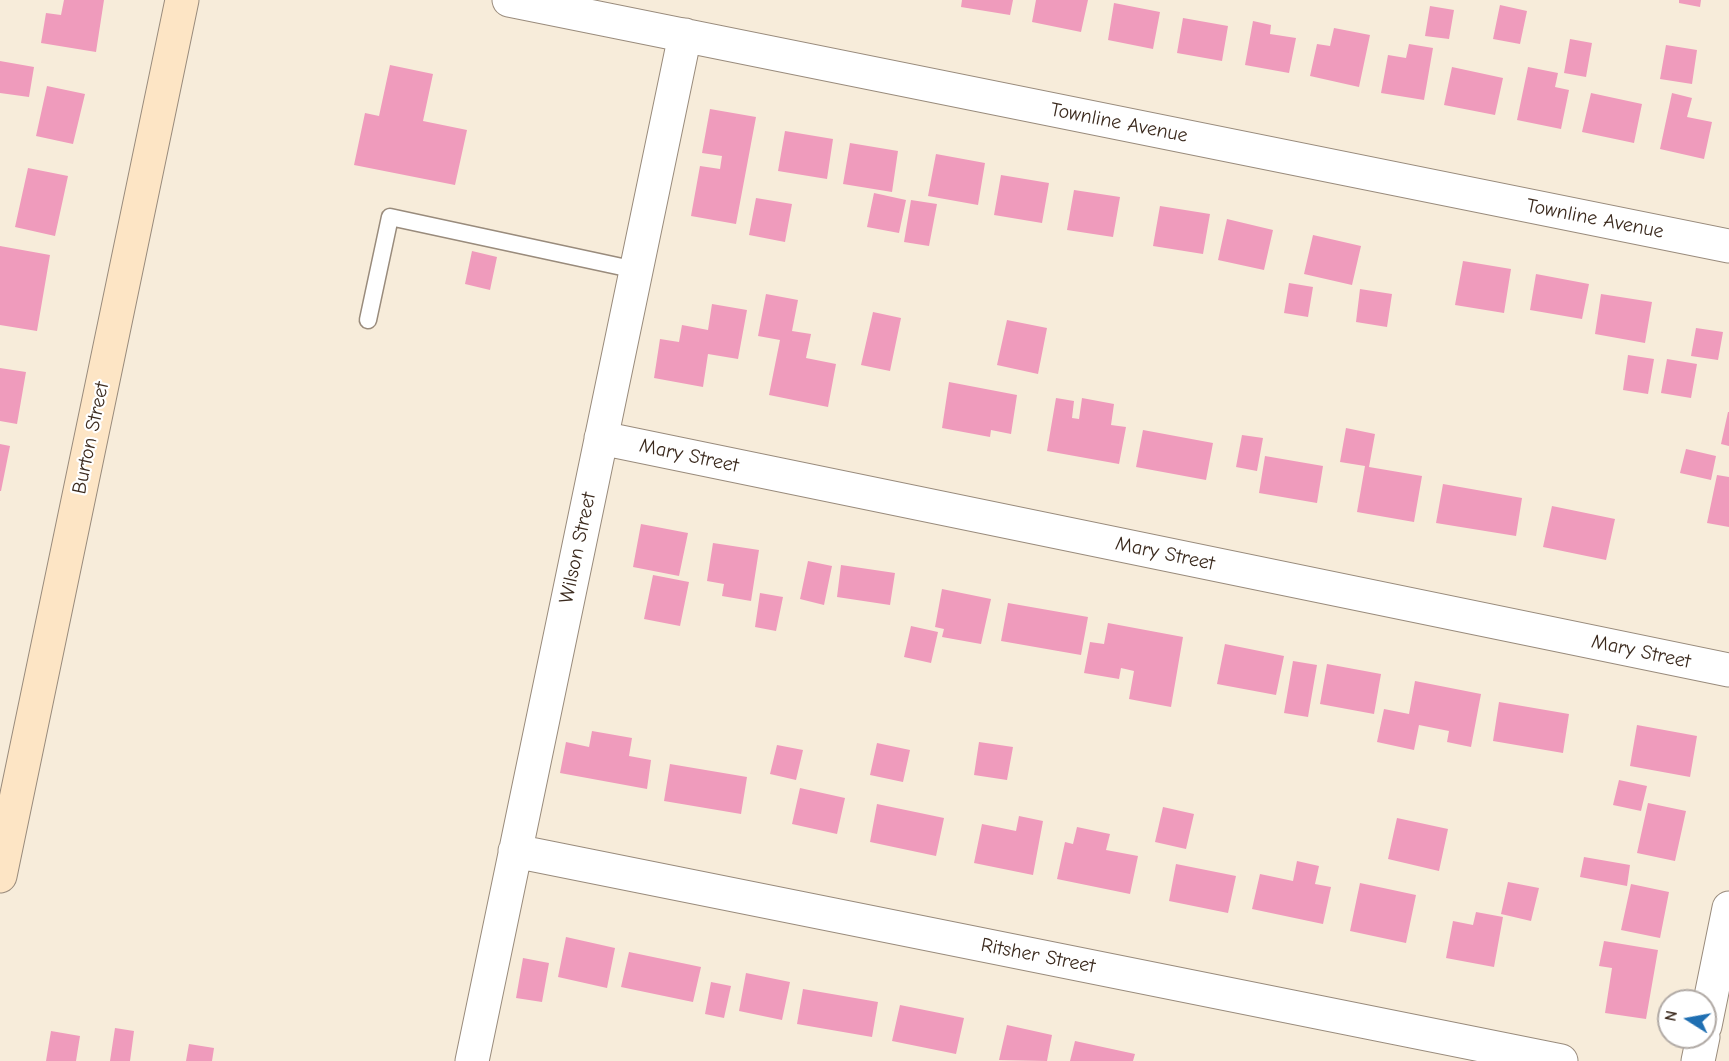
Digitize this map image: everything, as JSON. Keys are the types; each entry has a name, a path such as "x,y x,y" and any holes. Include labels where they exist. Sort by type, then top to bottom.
{"street":[{"name":"Burton Street","path":"0,876 182,0"},
{"name":"Townline Avenue","path":"509,0 1729,246"},
{"name":"Wilson Street","path":"472,1061 685,35"},
{"name":"Mary Street","path":"601,438 1729,670"},
{"name":"Ritsher Street","path":"515,851 1561,1061"},
{"path":"1713,989 1729,908"}],"lane":[{"path":"368,320 390,217 636,270"}],"building":[{"path":"64,0 104,0 96,52 41,43 46,13 61,15"},
{"path":"962,0 1013,0 1010,15 961,7"},
{"path":"1036,0 1088,0 1081,32 1032,22"},
{"path":"1679,0 1701,0 1700,7 1679,3"},
{"path":"1114,3 1160,12 1153,49 1108,40"},
{"path":"1500,5 1527,11 1520,44 1493,39"},
{"path":"1430,6 1454,10 1449,39 1425,36"},
{"path":"1183,18 1228,26 1222,61 1177,53"},
{"path":"1253,21 1271,25 1270,34 1296,38 1289,73 1245,65"},
{"path":"1334,28 1370,35 1359,87 1310,76 1317,44 1330,46"},
{"path":"1570,39 1592,43 1586,77 1564,73"},
{"path":"1409,44 1433,48 1424,100 1381,93 1388,55 1406,58"},
{"path":"1666,45 1697,50 1692,84 1660,79"},
{"path":"0,61 34,67 29,97 0,93"},
{"path":"390,65 433,74 423,121 467,130 455,185 354,165 365,113 379,116"},
{"path":"1452,67 1503,78 1495,115 1444,105"},
{"path":"1528,67 1558,73 1555,87 1569,90 1561,129 1517,120"},
{"path":"47,86 85,94 73,144 36,136"},
{"path":"1591,93 1642,104 1634,143 1582,132"},
{"path":"1672,93 1692,98 1687,117 1712,122 1704,159 1660,149"},
{"path":"710,109 756,117 736,224 691,216 700,166 720,169 722,156 702,153"},
{"path":"785,131 833,139 827,179 778,171"},
{"path":"850,143 898,151 892,192 843,184"},
{"path":"936,154 985,163 978,205 928,196"},
{"path":"28,168 68,176 55,236 15,227"},
{"path":"1001,175 1049,183 1042,223 994,215"},
{"path":"1074,190 1120,197 1113,237 1067,230"},
{"path":"874,193 906,200 899,233 867,227"},
{"path":"756,198 792,204 785,242 749,235"},
{"path":"911,200 937,204 929,246 904,242"},
{"path":"1160,206 1210,214 1203,254 1153,246"},
{"path":"1227,219 1273,230 1264,270 1218,260"},
{"path":"1313,235 1361,246 1352,285 1304,274"},
{"path":"0,246 50,255 37,331 0,325"},
{"path":"472,251 497,257 490,290 465,284"},
{"path":"1463,261 1511,269 1504,313 1455,305"},
{"path":"1536,274 1589,284 1582,319 1530,310"},
{"path":"1289,283 1313,287 1308,317 1284,313"},
{"path":"1360,289 1392,294 1387,327 1356,322"},
{"path":"766,294 798,300 792,331 811,334 806,358 836,364 828,407 769,395 780,340 758,336"},
{"path":"1601,294 1652,302 1645,343 1595,334"},
{"path":"712,304 747,310 738,359 708,354 703,387 654,378 660,339 679,342 682,325 708,330"},
{"path":"873,312 901,318 890,371 861,365"},
{"path":"1007,320 1047,328 1038,374 997,365"},
{"path":"1696,328 1723,332 1718,360 1691,356"},
{"path":"1628,355 1654,359 1648,394 1623,390"},
{"path":"1667,359 1697,364 1691,398 1661,393"},
{"path":"0,368 26,372 17,424 0,421"},
{"path":"949,382 1017,395 1011,434 991,430 990,437 942,428"},
{"path":"1056,398 1074,401 1072,418 1079,419 1082,398 1114,404 1111,425 1126,427 1119,464 1047,451"},
{"path":"1729,412 1729,446 1721,444"},
{"path":"1346,428 1375,434 1369,467 1422,476 1414,522 1357,512 1365,466 1340,462"},
{"path":"1143,430 1213,443 1206,480 1136,467"},
{"path":"1242,435 1263,438 1257,471 1236,467"},
{"path":"0,444 10,446 1,491 0,491"},
{"path":"1686,449 1716,456 1711,480 1680,473"},
{"path":"1265,456 1323,466 1317,503 1259,493"},
{"path":"1717,475 1729,477 1729,527 1707,523"},
{"path":"1443,484 1522,498 1516,536 1436,523"},
{"path":"1552,506 1615,519 1606,560 1543,547"},
{"path":"641,524 688,533 679,576 633,567"},
{"path":"713,543 759,550 751,601 722,596 724,584 707,581"},
{"path":"808,561 832,566 824,605 800,599"},
{"path":"841,565 895,573 890,605 837,597"},
{"path":"653,575 689,582 680,626 644,619"},
{"path":"942,589 991,599 981,644 942,637 944,629 935,627"},
{"path":"760,593 783,597 776,631 755,627"},
{"path":"1008,603 1088,617 1081,655 1001,641"},
{"path":"1108,623 1183,637 1171,707 1129,699 1134,671 1121,668 1119,679 1084,673 1090,642 1104,644"},
{"path":"911,626 938,632 931,663 904,657"},
{"path":"1225,644 1284,656 1276,695 1217,684"},
{"path":"1293,661 1317,665 1308,717 1284,713"},
{"path":"1327,664 1381,674 1374,714 1320,704"},
{"path":"1415,681 1481,694 1471,747 1447,742 1449,731 1419,725 1414,750 1377,742 1384,709 1409,714"},
{"path":"1499,702 1569,714 1563,753 1493,741"},
{"path":"1637,725 1697,736 1690,777 1630,766"},
{"path":"592,731 632,738 629,756 651,760 647,789 560,773 566,742 589,747"},
{"path":"979,742 1013,747 1007,780 974,775"},
{"path":"877,743 910,750 903,782 870,775"},
{"path":"777,745 803,750 796,780 770,774"},
{"path":"670,764 747,777 741,814 664,801"},
{"path":"1619,780 1647,786 1641,811 1613,805"},
{"path":"800,788 845,798 837,834 792,824"},
{"path":"1648,803 1686,811 1675,861 1637,853"},
{"path":"877,804 944,818 936,856 870,842"},
{"path":"1163,807 1194,814 1186,849 1155,842"},
{"path":"1019,816 1043,821 1033,875 974,863 982,824 1016,831"},
{"path":"1397,818 1448,829 1439,871 1388,859"},
{"path":"1077,827 1110,834 1106,850 1138,856 1130,894 1057,879 1065,842 1073,844"},
{"path":"1584,857 1630,865 1627,886 1580,877"},
{"path":"1297,861 1319,866 1315,884 1331,887 1323,924 1252,909 1260,874 1293,881"},
{"path":"1176,864 1236,876 1228,913 1169,901"},
{"path":"1508,882 1539,888 1531,921 1501,914"},
{"path":"1360,883 1416,895 1406,943 1350,931"},
{"path":"1631,884 1669,892 1660,938 1621,930"},
{"path":"1476,912 1503,917 1494,967 1446,958 1453,921 1473,925"},
{"path":"566,937 615,948 607,988 558,977"},
{"path":"1604,941 1658,950 1646,1019 1605,1013 1612,968 1599,966"},
{"path":"629,952 701,967 693,1002 621,987"},
{"path":"523,958 549,963 542,1002 516,998"},
{"path":"746,973 790,982 782,1020 739,1011"},
{"path":"711,982 731,986 724,1018 705,1014"},
{"path":"803,989 878,1002 872,1037 797,1024"},
{"path":"900,1005 964,1018 956,1054 892,1041"},
{"path":"1007,1025 1052,1035 1047,1061 999,1060"},
{"path":"115,1028 134,1031 130,1061 110,1061"},
{"path":"51,1031 80,1036 76,1061 46,1061"},
{"path":"1075,1041 1135,1054 1133,1061 1070,1061"},
{"path":"189,1044 214,1048 212,1061 186,1061"}]}
